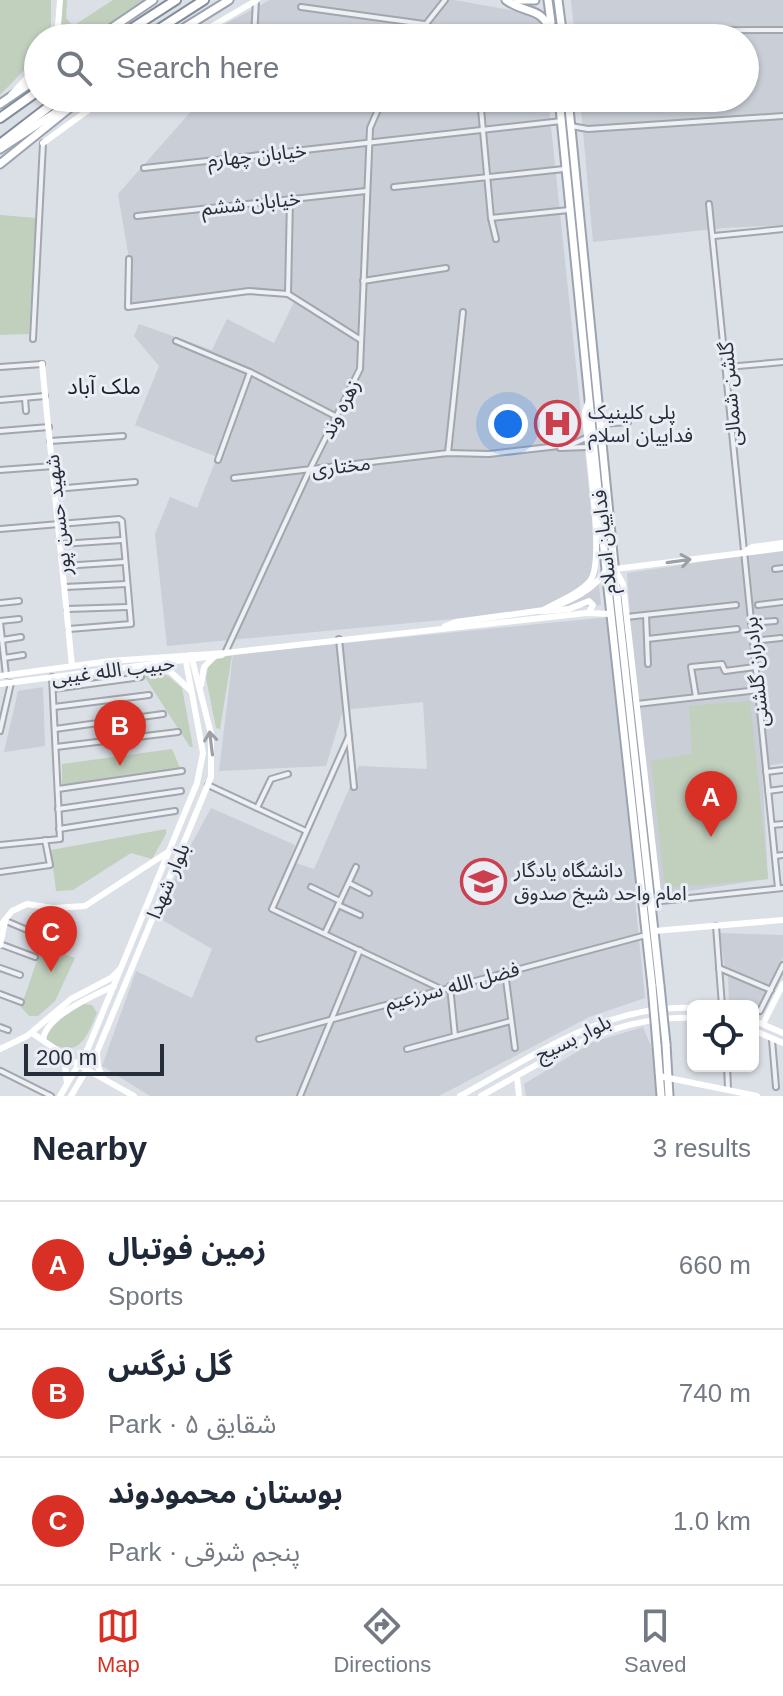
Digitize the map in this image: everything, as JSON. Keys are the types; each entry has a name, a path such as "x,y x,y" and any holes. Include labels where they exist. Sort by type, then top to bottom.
{"highway":[{"path":"139,24 176,0"},
{"path":"167,24 204,0"},
{"path":"0,118 24,101"},
{"path":"0,146 42,112"}],"main road":[{"path":"118,24 153,0"},
{"path":"190,24 229,0"},
{"path":"506,0 541,14 549,24"},
{"path":"517,0 535,0"},
{"path":"548,0 551,24"},
{"path":"558,0 561,24"},
{"path":"0,104 24,87"},
{"path":"0,146 57,112"},
{"path":"0,164 63,112"},
{"name":"فداییان اسلام","path":"561,112 610,570 617,595 633,704 655,902 650,933"},
{"name":"فداییان اسلام","path":"570,112 601,424 611,614 656,986 663,1076"},
{"path":"661,1096 663,1076"},
{"path":"663,1076 669,1096"}],"street":[{"path":"58,24 60,0"},
{"path":"216,24 256,0"},
{"path":"255,24 256,0"},
{"path":"301,7 424,24 445,0"},
{"path":"759,30 783,30"},
{"path":"8,98 24,81"},
{"path":"33,339 43,143 86,112"},
{"name":"زهره وند","path":"225,653 360,369 369,143 370,128 377,112"},
{"path":"481,112 486,176 496,239"},
{"path":"571,126 588,129 783,116"},
{"name":"خیابان چهارم","path":"144,168 562,121"},
{"path":"394,187 567,169"},
{"name":"خیابان ششم","path":"137,216 366,191"},
{"path":"288,294 290,199"},
{"name":"گلشن شمالی","path":"709,204 744,552"},
{"path":"491,218 571,210"},
{"path":"714,236 783,229"},
{"path":"129,259 128,307 249,291 288,294 361,340"},
{"path":"363,281 446,268"},
{"path":"448,453 463,312"},
{"path":"176,341 250,372 337,417"},
{"path":"727,367 783,362"},
{"path":"0,367 42,364"},
{"name":"شهید حسن پور","path":"42,364 72,666"},
{"path":"218,460 250,372"},
{"path":"542,611 591,580 596,568 585,412 590,394"},
{"path":"0,400 46,396"},
{"path":"25,398 26,411"},
{"path":"601,424 628,422"},
{"path":"0,431 49,427"},
{"path":"50,441 123,436"},
{"name":"مختاری","path":"234,478 448,453 489,454 573,444 586,438"},
{"name":"مختاری","path":"550,447 587,447"},
{"path":"0,470 53,466"},
{"path":"55,489 135,482"},
{"path":"0,529 121,520 130,625 69,629"},
{"path":"61,544 123,540"},
{"path":"610,570 783,546"},
{"name":"برادران گلشنی","path":"744,552 780,888"},
{"path":"63,566 125,562"},
{"path":"617,595 632,571 640,567"},
{"path":"775,569 783,568"},
{"path":"610,570 623,584 633,704 758,690"},
{"name":"حبیب الله غیبی","path":"438,629 456,622 542,611 575,598 610,570"},
{"path":"65,587 127,584"},
{"path":"0,603 19,601"},
{"path":"542,611 569,609 589,601 593,608 587,613"},
{"path":"758,605 783,602"},
{"path":"626,617 736,605"},
{"path":"67,609 129,607"},
{"name":"حبیب الله غیبی","path":"0,684 339,639 587,613 611,614"},
{"path":"646,615 648,664"},
{"path":"3,676 0,622 19,619"},
{"path":"751,623 775,621"},
{"path":"647,639 737,629"},
{"path":"2,640 21,637"},
{"path":"753,641 781,638"},
{"path":"339,639 354,787"},
{"name":"حبیب الله غیبی","path":"3,676 110,661 214,657 225,653"},
{"path":"4,658 23,655"},
{"path":"196,696 202,673 214,657"},
{"name":"بلوار شهدا","path":"60,1096 79,1065 114,986 200,768 203,753 188,658"},
{"path":"110,661 111,670"},
{"path":"696,697 691,667 722,664 725,671 755,667"},
{"path":"150,665 171,672 196,696"},
{"path":"0,845 60,839 52,677"},
{"path":"53,689 141,677"},
{"path":"0,731 11,682"},
{"path":"54,707 149,695"},
{"name":"بلوار شهدا","path":"71,1096 97,1052 208,785 213,749 196,696"},
{"path":"55,729 163,714"},
{"path":"56,747 178,732"},
{"path":"349,736 272,909 441,989"},
{"path":"766,772 783,770"},
{"path":"57,789 182,771"},
{"path":"257,808 271,779 288,774"},
{"path":"208,785 306,831"},
{"path":"768,791 783,789"},
{"path":"58,809 181,791"},
{"path":"59,829 175,811"},
{"path":"772,825 783,824"},
{"path":"0,872 50,865 45,840"},
{"path":"35,957 0,945 4,923 12,911 27,904 60,908 85,906 168,852 178,856"},
{"path":"775,856 783,855"},
{"path":"150,865 157,877"},
{"path":"325,933 356,867"},
{"path":"349,883 369,893"},
{"path":"311,887 360,915"},
{"path":"655,902 780,888"},
{"path":"47,944 60,908"},
{"path":"650,933 783,920"},
{"path":"4,923 39,935"},
{"path":"716,926 722,1000"},
{"name":"فضل الله سرزعیم","path":"259,1039 650,933"},
{"path":"300,1096 360,950"},
{"path":"760,1011 783,965"},
{"path":"0,968 20,975"},
{"path":"0,1049 32,1033 71,999 111,978 121,968"},
{"path":"719,968 771,990"},
{"path":"505,972 515,1048"},
{"path":"763,1024 783,984"},
{"path":"43,1040 45,1032 65,1012 114,986"},
{"path":"450,986 455,1036"},
{"path":"0,994 21,1002"},
{"name":"بلوار بسیج","path":"460,1096 595,1024 645,1009 687,1008"},
{"name":"بلوار بسیج","path":"481,1096 614,1028 648,1020 687,1018"},
{"path":"407,1049 511,1021"},
{"path":"759,1022 783,1033"},
{"path":"0,1027 8,1030"},
{"path":"759,1032 783,1043"},
{"path":"32,1033 87,1070 134,1096"},
{"path":"771,1037 775,1051 776,1087"},
{"path":"58,1050 65,1065 67,1085"},
{"path":"97,1052 103,1078"},
{"path":"1,1071 51,1096"},
{"path":"720,1096 726,1072"},
{"path":"663,1076 757,1096"},
{"path":"517,1077 519,1096"}],"shaded area":[{"path":"270,0 454,0 539,15 540,24 225,24"},
{"path":"571,0 783,0 783,225 593,242 581,112 759,112 759,24 574,24"},
{"path":"191,112 549,112 601,605 167,646 155,534 170,497 197,508 217,457 135,425 159,366 134,336 139,324 212,350 227,319 274,343 296,298 288,294 249,291 128,307 129,259 118,194"},
{"path":"783,550 783,763 762,767 768,879 635,899 645,998 589,1017 439,1096 150,1096 102,1066 136,971 192,998 212,949 159,918 179,867 211,808 295,845 289,861 314,869 359,766 427,769 423,702 343,710 326,766 219,771 233,654 630,615 627,573"},
{"path":"43,687 45,746 4,752 18,691"},
{"path":"720,933 783,935 783,957 760,1010 759,1000 729,1000 728,973"},
{"path":"643,1027 656,1058 659,1096 526,1096 524,1084 593,1042"}],"green space":[{"path":"0,0 51,0 51,24 24,24 24,70 0,95"},
{"path":"62,0 67,0 66,18 71,24 61,24"},
{"path":"113,0 145,0 109,24 76,24"},
{"path":"0,215 36,218 29,334 0,335"},
{"path":"232,655 220,729 216,728 206,678 209,664 215,659"},
{"path":"150,669 168,676 182,688 193,747 190,747 141,671"},
{"path":"750,701 768,879 665,888 651,761 692,754 689,706"},
{"path":"172,749 180,768 62,785 62,764"},
{"path":"166,829 152,859 131,853 73,890 56,891 51,850"},
{"path":"42,946 75,958 55,1001 38,1016 29,1016 21,1007"},
{"path":"84,1004 92,1005 97,1013 80,1044 66,1048 47,1041 46,1033"}],"place":[{"name":"پلی کلینیک فداییان اسلام","path":"557,423"},
{"name":"گل نرگس","path":"120,766"},
{"name":"زمین فوتبال","path":"711,837"},
{"name":"دانشگاه یادگار امام واحد شیخ صدوق","path":"483,881"},
{"name":"بوستان محمودوند","path":"51,972"}],"district":[{"name":"ملک آباد","path":"104,386"}]}
